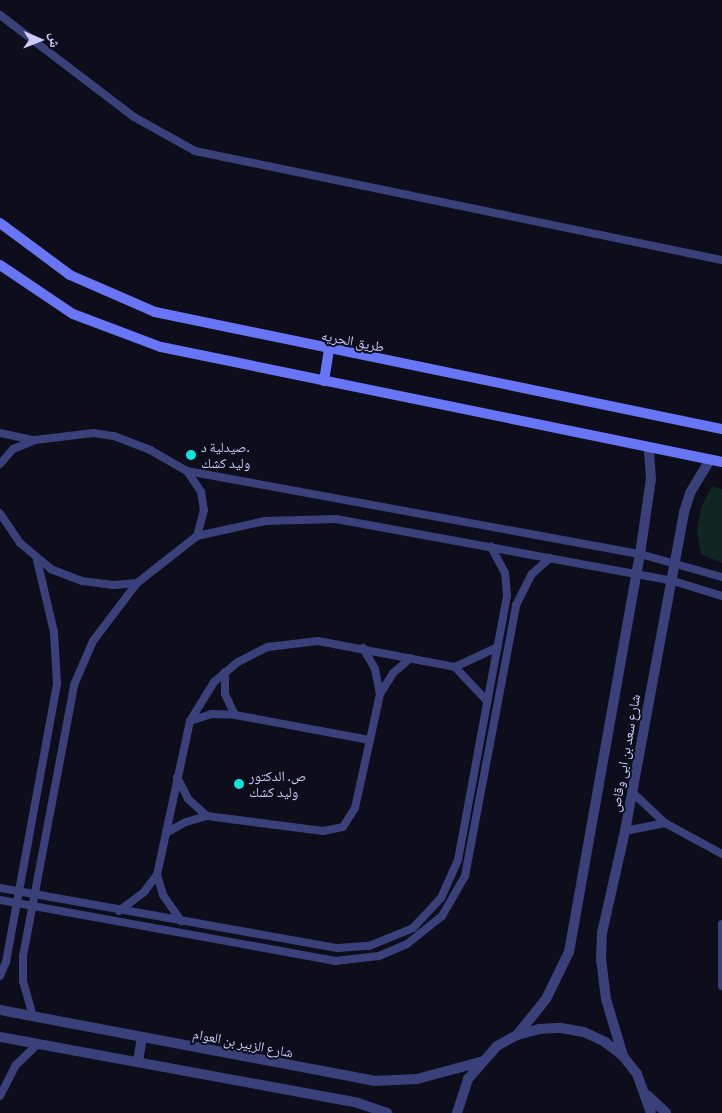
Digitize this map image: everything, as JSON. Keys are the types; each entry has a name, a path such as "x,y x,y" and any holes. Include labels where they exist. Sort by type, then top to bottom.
{"main road":[{"name":"طريق الحريه","path":"0,223 70,275 126,302 191,321 722,429"},
{"path":"0,265 54,304 103,328 160,347 649,449 722,462"},
{"path":"324,381 329,350"}],"street":[{"path":"0,15 134,117 195,151 722,260"},
{"path":"0,433 35,440"},
{"path":"0,464 13,449 35,440 94,433 114,436 150,450 187,471 640,554 722,577"},
{"name":"شارع سعد بن ابى وقاص","path":"516,1035 546,999 569,952 637,574 651,479 649,449"},
{"name":"شارع سعد بن ابى وقاص","path":"623,1056 606,999 601,960 602,933 632,792 673,562 690,493 710,460"},
{"path":"187,471 197,484 203,501 203,519 197,536"},
{"path":"0,513 20,543 37,560 82,581 114,585 137,583"},
{"path":"33,1016 25,993 22,968 74,685 93,641 137,583 197,536 258,522 311,518 670,580 722,596"},
{"path":"0,888 119,911 338,948 369,946 399,936 433,909 454,873 498,647 507,583 502,563 491,548"},
{"path":"0,900 334,961 380,956 407,944 432,927 459,890 471,854 516,605 532,574 550,558"},
{"path":"0,976 19,892 57,683 54,632 37,560"},
{"path":"119,911 144,892 157,875 176,776 190,721 205,694 225,672 253,653 285,643 318,641 363,648 454,667 487,700"},
{"path":"454,667 498,647"},
{"path":"363,648 375,670 380,694"},
{"path":"166,833 186,822 207,816 323,831 343,827 355,808 380,694 393,673 411,658"},
{"path":"225,672 225,694 234,715"},
{"path":"190,721 212,714 234,715 370,740"},
{"path":"479,744 491,746"},
{"path":"176,776 188,799 207,816"},
{"path":"632,792 665,824 722,854"},
{"path":"624,831 665,824"},
{"path":"157,875 163,895 181,921"},
{"path":"722,924 722,986"},
{"name":"شارع الزبير بن العوام","path":"0,1010 374,1081 417,1079 480,1062"},
{"path":"457,1113 468,1079 480,1062 497,1046 516,1035 538,1029 576,1031 605,1042 623,1056 637,1074 647,1095 651,1113"},
{"path":"0,1037 358,1103 387,1113"},
{"path":"138,1062 142,1038"},
{"path":"0,1096 16,1065 38,1044"},
{"path":"647,1095 666,1113"}],"green space":[{"path":"712,486 722,489 722,563 701,554 697,531 701,507"}],"place":[{"name":"صيدلية د. وليد كشك","path":"191,455"},
{"name":"ص. الدكتور وليد كشك","path":"239,784"}]}
